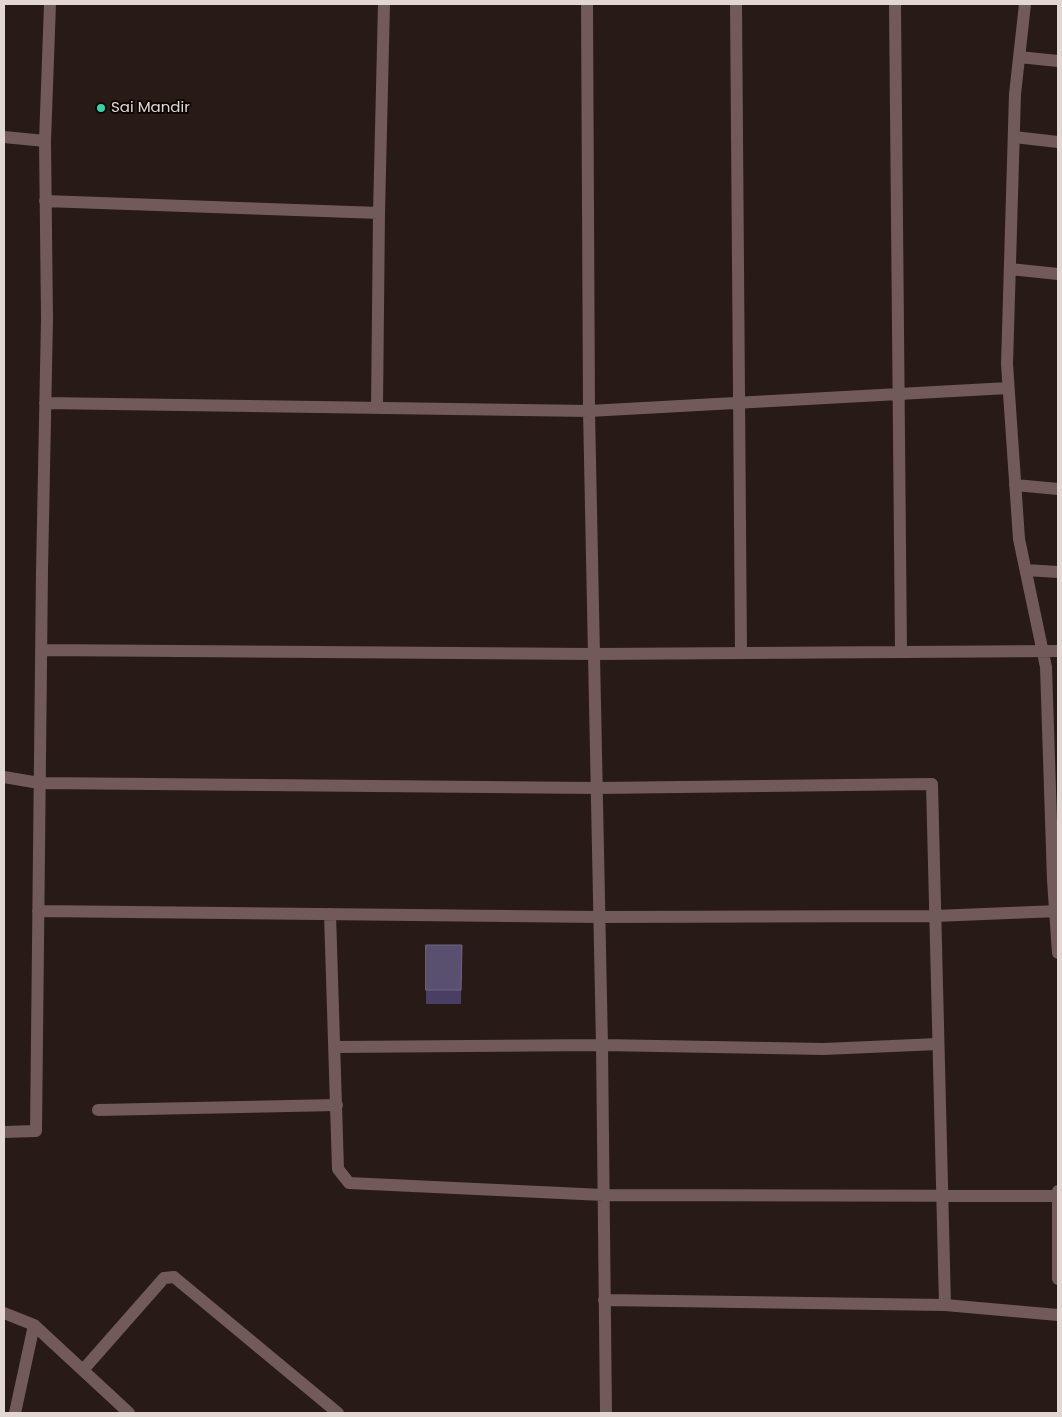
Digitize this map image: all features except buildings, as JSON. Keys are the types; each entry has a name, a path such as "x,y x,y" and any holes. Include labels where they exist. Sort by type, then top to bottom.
{"street":[{"path":"4,1132 36,1132 39,783 48,319 45,141 50,4"},
{"path":"377,408 384,4"},
{"path":"587,4 589,411 602,1045 606,1413"},
{"path":"736,4 741,653"},
{"path":"895,4 901,652"},
{"path":"1024,4 1014,138 1008,388 1019,539 1044,651 1053,710 1058,953"},
{"path":"1019,57 1058,61"},
{"path":"4,137 45,141"},
{"path":"1014,138 1058,142"},
{"path":"45,201 379,213"},
{"path":"1010,269 1058,274"},
{"path":"45,403 589,411 1008,388"},
{"path":"1016,484 1058,489"},
{"path":"1026,570 1058,572"},
{"path":"41,650 594,654 1058,651"},
{"path":"4,777 39,783 596,788 932,784 945,1305"},
{"path":"38,911 599,917 935,916 1057,912"},
{"path":"330,914 338,1169 349,1183 604,1194 1058,1196"},
{"path":"335,1047 602,1045 824,1049 938,1044"},
{"path":"98,1110 337,1105"},
{"path":"1058,1191 1058,1279"},
{"path":"83,1370 164,1278 174,1277 338,1413"},
{"path":"604,1300 945,1305 1058,1315"},
{"path":"4,1312 34,1325 129,1413"},
{"path":"15,1413 34,1325"}],"place":[{"name":"Sai Mandir","path":"101,108"}]}
